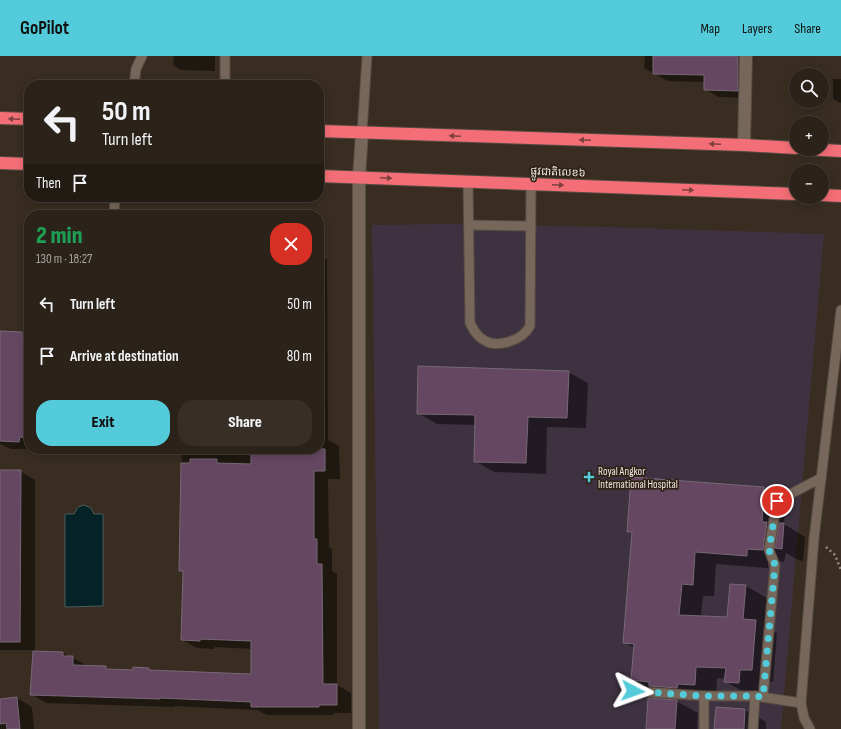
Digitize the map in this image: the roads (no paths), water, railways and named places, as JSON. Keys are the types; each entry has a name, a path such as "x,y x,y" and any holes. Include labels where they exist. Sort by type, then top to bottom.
{"highway":[{"path":"0,118 24,119"},
{"path":"324,131 789,148"},
{"path":"829,150 841,151"},
{"path":"0,163 24,164"},
{"name":"ផ្លូវជាតិលេខ៦","path":"324,176 789,194"},
{"path":"829,195 841,196"}],"street":[{"path":"744,145 746,56"},
{"path":"359,729 359,177 362,133"}],"lane":[{"path":"135,80 136,69 142,56"},
{"path":"225,56 225,80"},
{"path":"362,133 367,56"},
{"path":"468,181 470,323 476,334 482,339 488,342 501,343 519,337 527,332 530,326 531,184"},
{"path":"469,225 531,226"},
{"path":"810,729 804,718 801,703 814,538 841,310"},
{"path":"753,729 759,696 775,565 769,550 777,501 822,478"},
{"path":"633,691 704,696 759,696 801,703"},
{"path":"704,696 704,729"}],"water":[{"path":"84,505 91,508 94,514 103,514 103,606 65,607 65,514 74,514 78,507"}],"place":[{"name":"Royal Angkor International Hospital","path":"589,477"}]}
